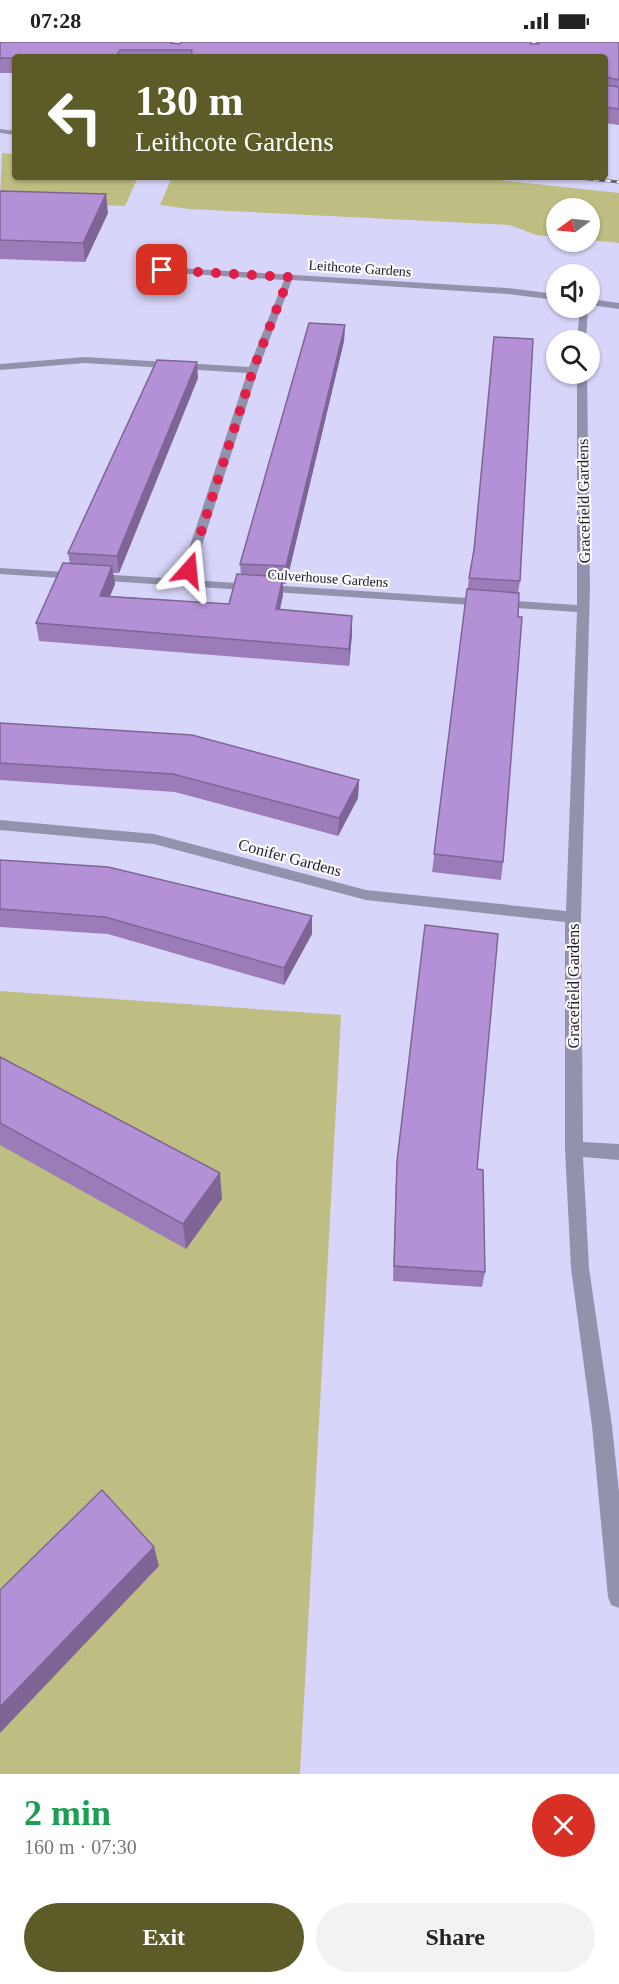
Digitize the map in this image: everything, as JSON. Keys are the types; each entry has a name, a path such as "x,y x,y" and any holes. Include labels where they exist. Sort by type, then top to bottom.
{"street":[{"name":"Leithcote Gardens","path":"162,270 507,291 546,296"},
{"path":"184,583 253,370 289,277"},
{"path":"600,303 619,306"},
{"path":"0,368 85,360 253,370"},
{"name":"Gracefield Gardens","path":"582,384 583,609 573,917 574,1149 580,1268 603,1426 619,1597"},
{"name":"Culverhouse Gardens","path":"0,571 583,609"},
{"name":"Conifer Gardens","path":"0,825 154,839 366,895 573,917"},
{"path":"574,1149 619,1152"}],"shaded area":[{"path":"2,153 12,154 12,180 137,180 125,206 0,201"},
{"path":"171,180 500,180 619,193 619,243 600,241 600,198 546,198 546,236 536,235 510,225 189,209 160,205"},
{"path":"0,991 341,1015 300,1774 0,1774"}],"building":[{"path":"0,42 172,42 180,44 181,42 531,42 531,44 539,44 540,42 619,42 619,80 608,77 608,54 191,54 192,50 120,50 118,54 12,54 12,58 0,58"},
{"path":"608,85 619,87 619,109 608,108"},
{"path":"0,191 106,194 83,243 0,240"},
{"path":"309,323 345,325 286,566 240,564"},
{"path":"494,337 533,339 520,581 469,578 474,550"},
{"path":"157,360 197,362 117,556 68,553"},
{"path":"63,563 112,566 100,596 229,604 237,574 283,577 276,609 352,616 349,649 36,623"},
{"path":"467,589 519,593 518,617 522,617 503,862 434,854"},
{"path":"0,723 192,735 359,780 339,818 173,774 0,763"},
{"path":"0,860 108,867 312,916 284,968 105,917 0,909"},
{"path":"425,925 498,934 477,1169 483,1170 485,1272 394,1266 397,1161"},
{"path":"0,1057 220,1173 183,1224 0,1123"},
{"path":"102,1490 154,1547 0,1707 0,1590"}],"railway":[{"path":"599,180 619,182"}],"route":[{"path":"162,270 289,277 253,370 189,570"}]}
